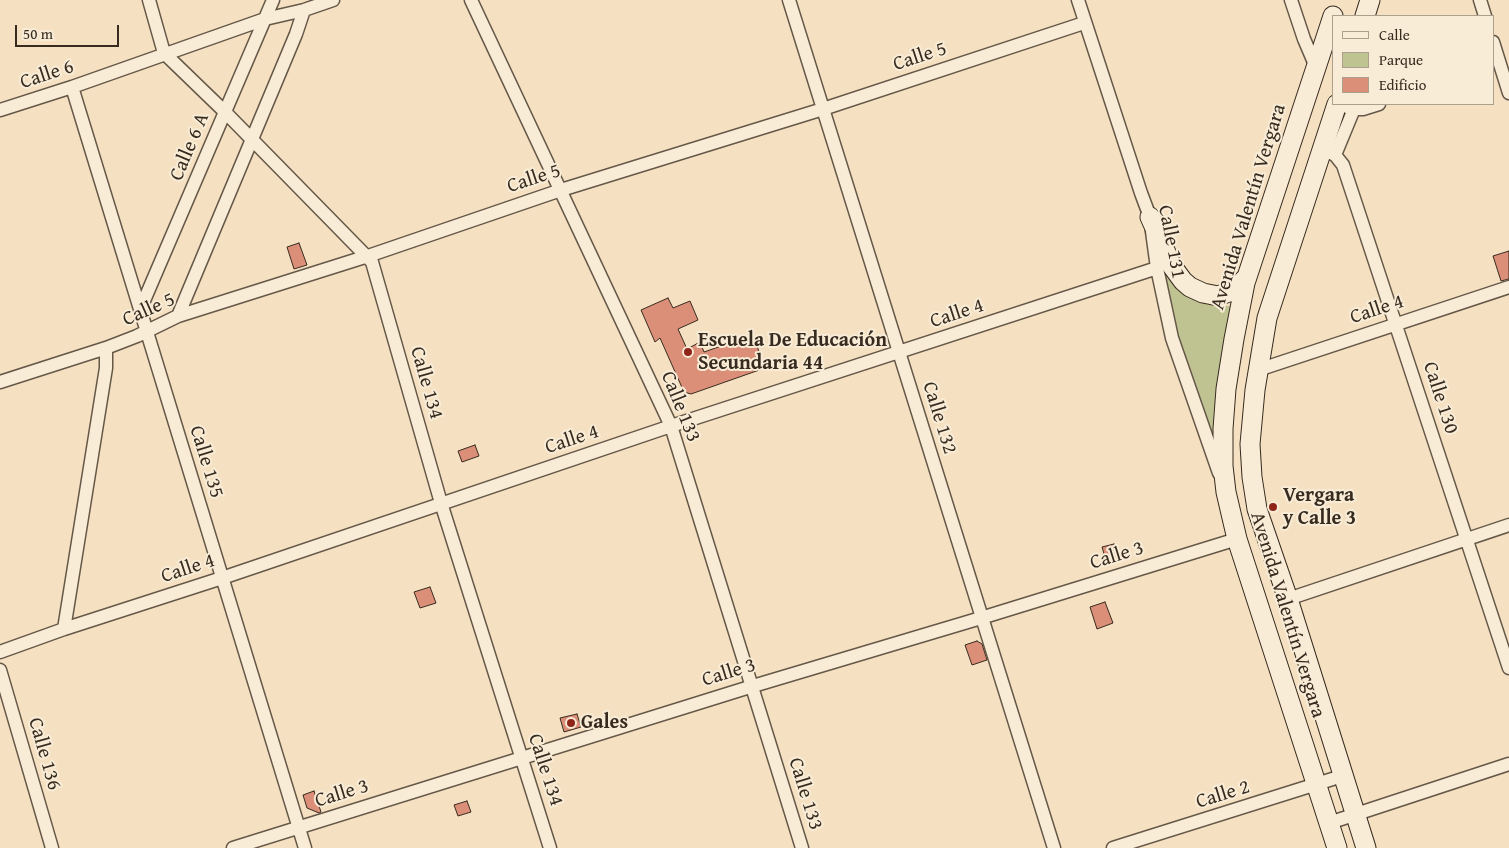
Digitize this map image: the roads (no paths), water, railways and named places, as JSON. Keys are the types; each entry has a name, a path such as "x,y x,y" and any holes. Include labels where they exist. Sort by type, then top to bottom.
{"main road":[{"name":"Avenida Valentín Vergara","path":"1333,15 1338,0"},
{"path":"1365,15 1370,0"},
{"name":"Avenida Valentín Vergara","path":"1332,19 1247,276 1239,309 1226,389 1223,466 1226,492 1237,539 1337,848"},
{"name":"Avenida Valentín Vergara","path":"1343,106 1328,152 1274,292 1267,318 1258,370 1250,444 1254,493 1263,527 1288,599 1366,848"},
{"path":"1150,217 1177,274 1182,281 1195,291 1212,296 1224,295 1234,290 1247,276"}],"street":[{"path":"149,0 164,54"},
{"name":"Calle 6 A","path":"140,310 273,0"},
{"name":"Calle 6","path":"0,110 265,20 333,0"},
{"name":"Calle 133","path":"471,0 671,426 802,848"},
{"name":"Calle 132","path":"788,0 1054,848"},
{"name":"Calle 131","path":"1078,0 1084,23 1150,217 1167,320 1177,356 1226,492"},
{"path":"1291,0 1316,67"},
{"path":"1480,0 1485,15"},
{"path":"178,316 296,34 304,10"},
{"name":"Calle 5","path":"0,382 106,348 178,316 368,256 561,190 823,109 1084,23"},
{"path":"1494,45 1509,93"},
{"name":"Calle 134","path":"164,54 225,112 372,262 441,503 550,848"},
{"name":"Calle 135","path":"72,87 305,848"},
{"path":"1343,106 1363,109 1375,105"},
{"name":"Calle 130","path":"1328,152 1343,165 1509,668"},
{"name":"Calle 4","path":"0,652 671,426 1157,268"},
{"name":"Calle 4","path":"1258,370 1509,287"},
{"path":"64,629 106,368 106,348"},
{"path":"1288,599 1509,525"},
{"name":"Calle 3","path":"234,848 753,686 1237,539"},
{"name":"Calle 136","path":"0,670 52,848"},
{"path":"1330,824 1509,764"},
{"name":"Calle 2","path":"1113,848 1342,776"}],"place":[{"name":"Escuela De Educación Secundaria 44","path":"688,352"},
{"name":"Vergara y Calle 3","path":"1273,507"},
{"name":"Gales","path":"571,723"}]}
